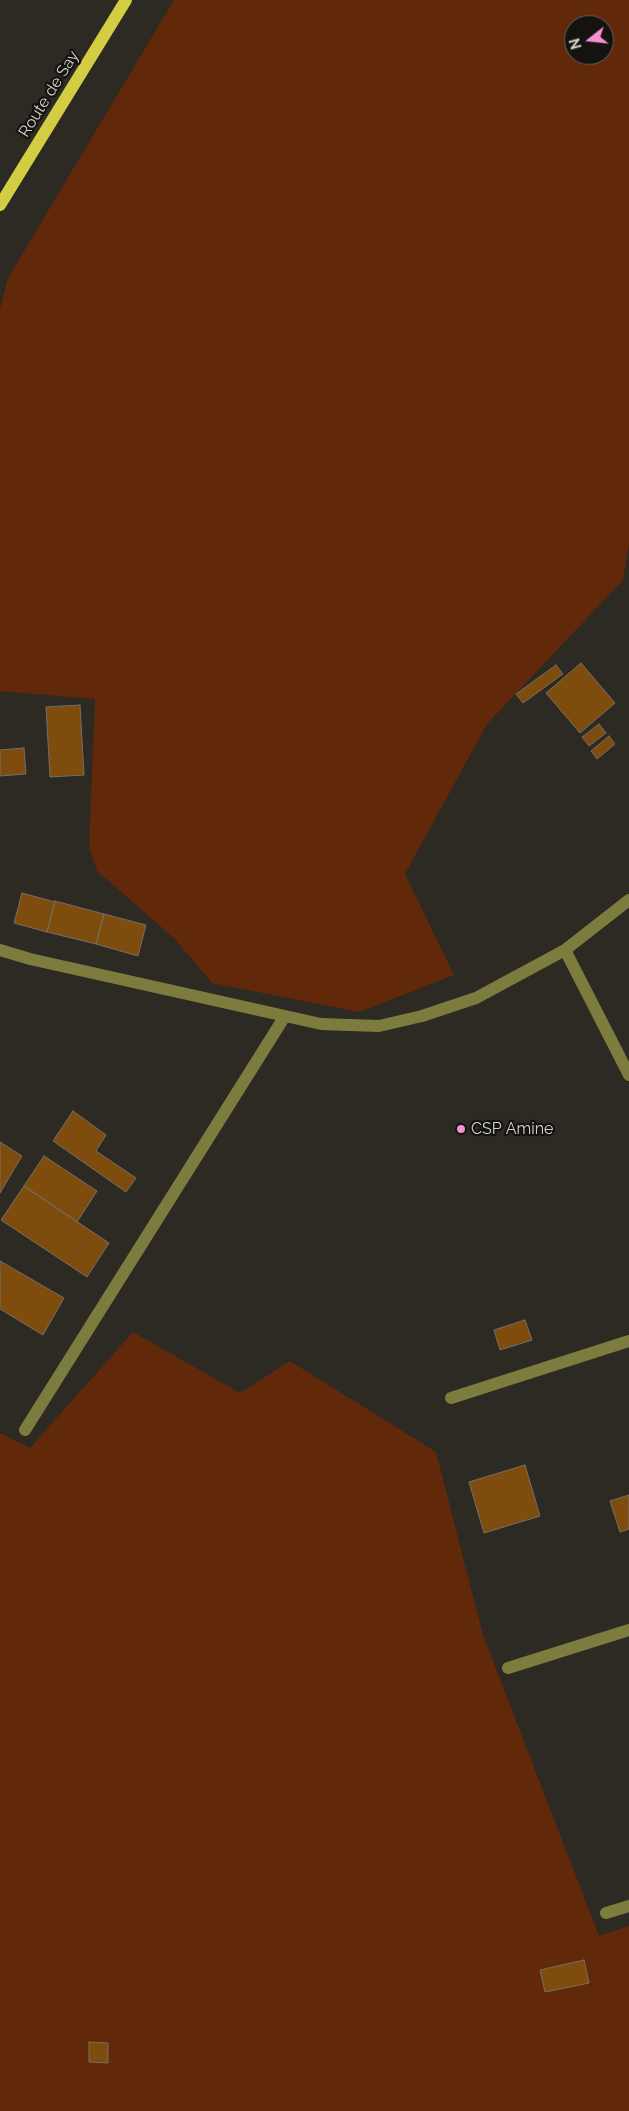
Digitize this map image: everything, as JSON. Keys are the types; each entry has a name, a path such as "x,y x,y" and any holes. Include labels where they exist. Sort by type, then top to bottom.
{"main road":[{"name":"Route de Say","path":"0,205 126,0"}],"street":[{"path":"0,950 30,959 321,1024 379,1026 422,1016 476,998 565,950 629,900"},
{"path":"565,950 629,1075"},
{"path":"25,1430 285,1016"},
{"path":"451,1398 629,1341"},
{"path":"508,1668 629,1630"},
{"path":"606,1913 629,1906"}],"shaded area":[{"path":"174,0 629,0 629,544 623,580 487,724 405,874 454,975 359,1012 212,983 175,939 97,871 89,848 95,699 0,691 0,310 8,278"},
{"path":"133,1332 240,1393 290,1361 436,1452 483,1635 599,1936 629,1926 629,2111 0,2111 0,1433 30,1448"}],"building":[{"path":"581,663 615,703 580,733 546,693"},
{"path":"556,665 563,674 523,703 516,694"},
{"path":"80,705 84,775 50,777 46,707"},
{"path":"599,724 606,733 589,746 582,737"},
{"path":"609,736 615,744 597,759 591,751"},
{"path":"24,748 26,774 0,776 0,750"},
{"path":"22,893 55,902 47,932 14,923"},
{"path":"55,901 104,914 96,944 47,932"},
{"path":"104,914 146,925 138,956 96,944"},
{"path":"73,1111 106,1135 96,1151 136,1178 126,1192 53,1141"},
{"path":"0,1142 22,1156 0,1193"},
{"path":"44,1156 97,1191 77,1222 24,1186"},
{"path":"24,1186 109,1243 87,1277 1,1220"},
{"path":"0,1261 64,1298 43,1335 0,1309"},
{"path":"525,1320 532,1340 500,1350 494,1330"},
{"path":"525,1465 540,1516 484,1533 469,1482"},
{"path":"629,1495 629,1529 620,1532 610,1501"},
{"path":"584,1960 589,1983 545,1992 540,1970"},
{"path":"89,2042 108,2043 108,2063 89,2062"}],"place":[{"name":"CSP Amine","path":"461,1129"}]}
